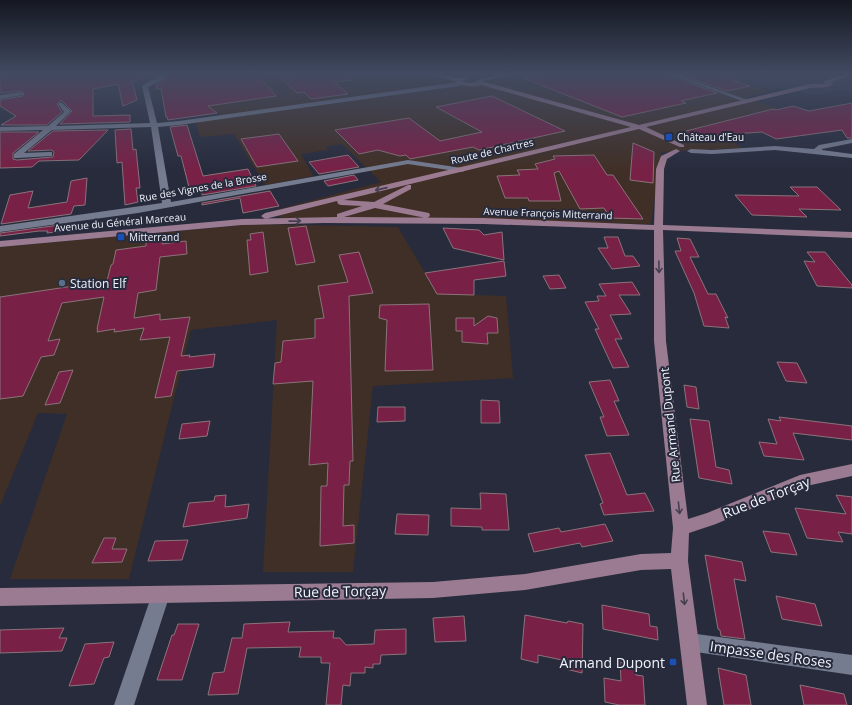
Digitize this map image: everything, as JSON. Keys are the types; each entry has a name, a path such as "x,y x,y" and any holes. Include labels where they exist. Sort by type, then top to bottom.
{"main road":[{"path":"553,106 640,127 684,153 691,151"},
{"path":"557,106 643,133 677,149"},
{"name":"Route de Chartres","path":"242,222 727,106"},
{"name":"Rue Armand Dupont","path":"677,149 664,158 661,164 658,228 660,341 681,528 679,561 697,705"},
{"path":"433,177 394,194 375,205 358,211 322,220 310,213 317,204 357,203 375,205 430,216 484,221"},
{"path":"394,194 395,205 402,211"},
{"path":"392,221 401,216 402,211"},
{"name":"Avenue François Mitterrand","path":"242,222 322,220 484,221 852,234"},
{"name":"Avenue du Général Marceau","path":"0,244 242,222"},
{"name":"Rue de Torçay","path":"681,528 710,519 800,481 852,470"},
{"name":"Rue de Torçay","path":"0,597 433,590 525,582 641,562 679,561"}],"street":[{"path":"49,154 17,156 67,113 68,111 63,106"},
{"path":"150,106 167,205"},
{"path":"0,128 154,125 202,120 297,106"},
{"path":"818,151 818,148 821,146 852,141"},
{"path":"691,151 713,152 774,148 818,151 852,156"},
{"name":"Rue des Vignes de la Brosse","path":"0,229 167,205 408,162 462,170"},
{"path":"124,705 161,594"},
{"name":"Impasse des Roses","path":"689,642 852,665"}],"shaded area":[{"path":"206,106 769,106 809,121 753,133 724,136 742,148 661,152 651,224 280,218 276,210 381,182 342,144 327,146 327,150 301,154 313,176 265,185 234,134 200,137 195,120 223,116"},
{"path":"255,224 398,227 432,285 441,284 474,295 506,296 513,378 373,386 353,572 263,572 277,320 191,330 129,579 10,579 67,414 38,413 0,506 0,247"}],"building":[{"path":"0,106 58,106 62,112 47,125 1,125 16,116"},
{"path":"67,106 93,106 93,116 130,115 130,122 60,124 72,111"},
{"path":"164,106 209,106 217,113 168,120"},
{"path":"513,106 565,131 479,150 473,147 410,159 406,155 400,156 378,150 359,154 335,130 409,118 440,141 482,132 436,107"},
{"path":"594,106 673,106 622,117"},
{"path":"793,106 809,111 836,106 852,106 852,138 847,138 842,130 776,139 762,132 687,137 686,131 773,109 776,110"},
{"path":"187,125 203,176 248,169 256,186 202,195 202,189 190,191 181,156 178,156 170,127"},
{"path":"131,129 133,150 136,149 140,188 136,188 138,202 125,205 122,162 117,163 115,130"},
{"path":"108,130 79,160 39,161 32,167 0,168 0,132 39,132 13,153 13,159 17,160 53,157 54,152 52,150 28,151 53,131"},
{"path":"279,134 298,161 257,167 241,139"},
{"path":"633,143 654,152 653,183 630,180"},
{"path":"348,155 359,167 319,174 309,162"},
{"path":"594,155 607,175 613,175 643,219 610,218 604,208 580,209 559,171 554,173 561,201 529,201 528,198 505,198 497,176 520,175 517,170 538,169 535,164 555,159 553,156"},
{"path":"354,175 358,180 328,186 324,181"},
{"path":"87,178 85,205 74,206 71,214 1,224 10,195 33,191 28,208 67,202 71,181"},
{"path":"790,187 817,187 841,210 799,209 807,217 752,215 735,195 799,196"},
{"path":"270,191 279,206 243,213 240,198 202,205 202,203"},
{"path":"67,224 64,231 47,233 48,231 39,231 0,236 0,233"},
{"path":"306,226 315,262 296,265 288,228"},
{"path":"443,228 479,230 484,235 502,232 504,260 453,248"},
{"path":"263,232 268,272 250,275 247,240 251,240 250,234"},
{"path":"604,237 618,237 625,256 633,256 640,266 612,269 598,248 608,248"},
{"path":"677,238 690,239 699,257 690,257 708,294 716,294 728,318 725,317 729,328 704,326 694,293 675,251 681,251"},
{"path":"163,240 162,244 186,241 187,254 160,257 156,290 138,293 134,318 160,314 160,320 190,317 181,356 190,355 189,357 215,354 213,367 177,371 171,396 155,398 170,337 140,340 144,328 114,332 115,329 97,332 104,297 62,303 48,341 60,339 54,355 41,357 23,396 0,399 0,297 107,281 116,250 146,246 146,241"},
{"path":"359,252 373,293 349,296 353,461 350,461 349,485 344,485 343,526 354,525 354,543 320,546 321,486 327,486 328,463 309,465 313,381 273,384 275,363 281,362 283,341 315,338 315,319 324,318 318,286 348,282 339,255"},
{"path":"807,252 825,252 852,285 852,288 817,286 804,261 815,262"},
{"path":"504,261 506,276 474,280 474,295 437,294 425,273"},
{"path":"559,275 566,288 550,289 543,276"},
{"path":"632,282 640,295 619,295 631,314 610,315 622,339 615,339 629,367 613,368 595,329 599,329 585,302 599,301 597,296 606,296 599,284"},
{"path":"429,304 433,370 385,371 387,320 379,318 380,305"},
{"path":"488,316 497,318 498,333 487,333 488,344 462,342 462,331 456,331 456,318 474,318 474,326"},
{"path":"777,362 797,363 807,383 786,381"},
{"path":"73,370 60,403 45,405 59,372"},
{"path":"610,380 619,401 614,401 629,435 607,436 600,417 604,417 589,382"},
{"path":"684,385 696,387 699,409 687,407"},
{"path":"481,400 499,401 500,423 481,423"},
{"path":"378,407 405,407 405,421 377,422"},
{"path":"779,417 852,426 852,440 793,433 804,460 764,456 759,442 777,444 768,419 781,421"},
{"path":"690,419 709,421 716,467 729,470 732,484 699,478"},
{"path":"210,421 207,436 179,439 182,424"},
{"path":"610,453 627,495 645,493 654,511 604,515 600,504 603,503 585,455"},
{"path":"480,493 506,494 509,530 482,530 482,527 451,526 451,508 481,509"},
{"path":"226,495 225,507 249,504 247,518 183,527 189,503 214,501 215,496"},
{"path":"836,495 852,497 852,534 838,532 843,542 807,538 795,508 846,514"},
{"path":"397,514 429,515 428,535 395,534"},
{"path":"605,524 613,541 582,547 580,543 534,552 528,534 559,528 561,532"},
{"path":"763,531 789,534 797,555 771,552"},
{"path":"104,538 116,538 112,549 127,549 122,562 92,563"},
{"path":"188,540 182,560 148,561 155,541"},
{"path":"705,555 742,562 746,581 734,579 745,639 721,636 720,630 718,629"},
{"path":"776,596 815,604 822,626 782,619"},
{"path":"602,605 649,614 650,626 657,627 658,640 603,629"},
{"path":"525,615 567,623 568,621 583,624 582,673 566,669 567,661 538,655 538,663 521,659"},
{"path":"464,616 466,641 435,642 433,618"},
{"path":"290,622 288,632 334,631 333,638 340,638 346,645 374,644 375,630 406,629 406,654 381,655 380,664 373,664 373,668 365,667 365,673 351,673 350,686 343,685 341,705 326,705 330,663 321,663 321,657 299,657 301,647 247,648 238,694 208,695 213,673 224,672 232,638 242,638 244,624"},
{"path":"178,624 199,624 182,680 157,680 172,635 174,635"},
{"path":"64,628 59,638 67,638 62,651 0,653 0,630"},
{"path":"114,642 109,657 104,658 94,684 69,686 85,644"},
{"path":"620,662 636,666 636,675 643,676 645,705 619,705 605,702 604,678 621,681"},
{"path":"718,668 746,675 751,705 724,705"},
{"path":"800,685 844,694 847,705 804,705"}],"place":[{"name":"Château d'Eau","path":"669,137"},
{"name":"Mitterrand","path":"121,237"},
{"name":"Station Elf","path":"62,283"},
{"name":"Armand Dupont","path":"673,662"}]}
